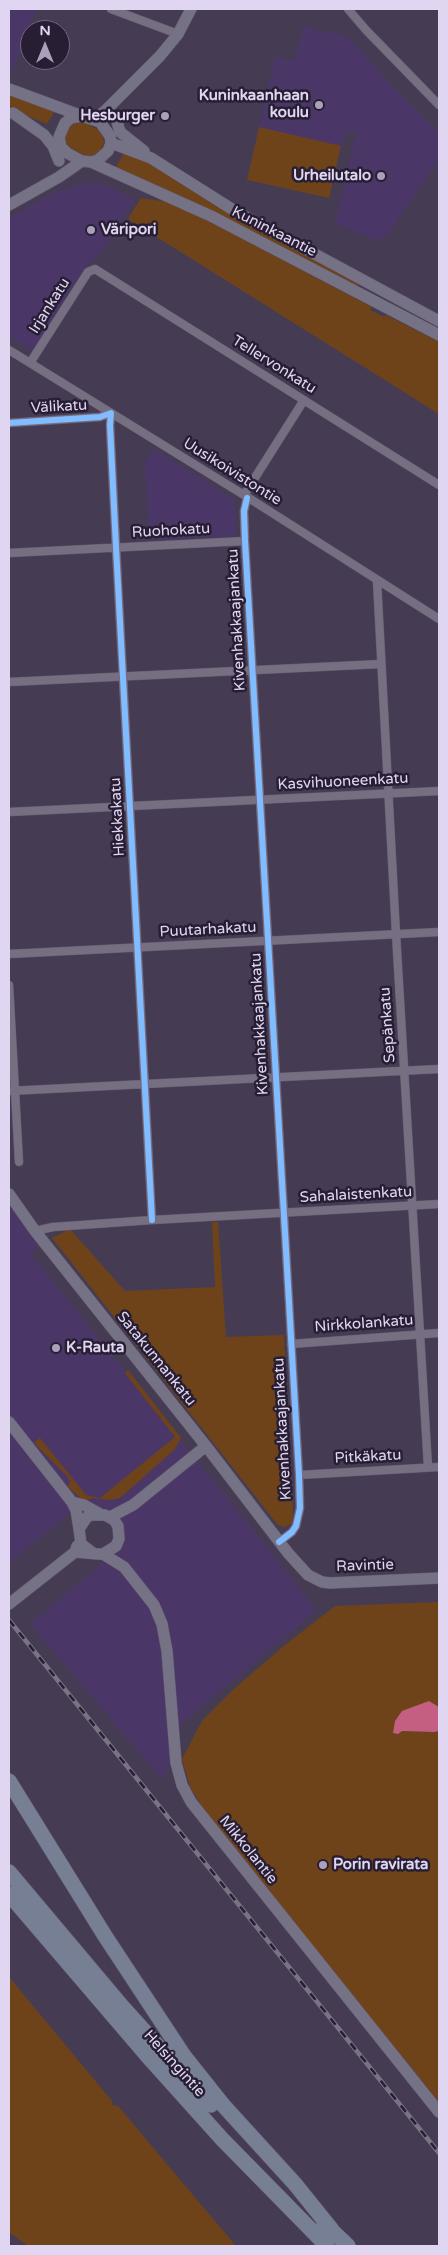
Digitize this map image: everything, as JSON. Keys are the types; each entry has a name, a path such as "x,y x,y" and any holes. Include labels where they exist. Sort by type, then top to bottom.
{"highway":[{"path":"9,1782 105,1936 184,2056 223,2105 296,2184 332,2230"},
{"name":"Helsingintie","path":"9,1872 158,2047 348,2246"},
{"name":"Helsingintie","path":"9,1894 78,1977 229,2146 327,2246"}],"main road":[{"path":"48,182 59,162 60,142 65,123 71,118 100,115 126,92 178,34 191,9"},
{"path":"9,89 100,122 111,140"},
{"path":"9,205 86,162 104,156 126,92"},
{"path":"11,112 48,128 67,153 86,162"},
{"path":"11,112 44,135 53,146 59,162"},
{"path":"116,118 120,132 151,158"},
{"name":"Kuninkaantie","path":"111,140 151,158 235,212 439,321"},
{"name":"Kuninkaantie","path":"86,162 211,216 439,335"},
{"name":"Satakunnankatu","path":"9,1194 35,1231 280,1542"},
{"path":"9,1422 72,1502 76,1510 79,1533 84,1547 124,1567"},
{"path":"9,1604 75,1552 79,1533 87,1517 109,1519 133,1505 206,1446"},
{"path":"72,1502 84,1505 109,1519 119,1540 124,1567"},
{"path":"75,1552 98,1554 110,1551 119,1540"},
{"name":"Ravintie","path":"280,1542 302,1569 312,1578 322,1582 439,1578"},
{"name":"Mikkolantie","path":"124,1567 154,1605 162,1624 167,1651 174,1749 178,1773 186,1794 201,1817 439,2112"}],"street":[{"path":"111,9 178,34"},
{"path":"348,9 439,105"},
{"name":"Irjankatu","path":"30,362 88,272 95,268"},
{"name":"Tellervonkatu","path":"95,268 439,485"},
{"name":"Uusikoivistontie","path":"9,350 439,620"},
{"path":"245,497 304,400"},
{"name":"Välikatu","path":"9,423 100,417 111,413"},
{"name":"Hiekkakatu","path":"111,413 116,547 152,1220"},
{"name":"Kivenhakkaajankatu","path":"245,497 245,541 259,799 299,1475 300,1508 296,1526 280,1542"},
{"name":"Ruohokatu","path":"9,553 245,541"},
{"name":"Sepänkatu","path":"377,581 428,1467"},
{"path":"9,682 382,664"},
{"name":"Kasvihuoneenkatu","path":"9,812 439,791"},
{"name":"Puutarhakatu","path":"9,954 439,932"},
{"path":"9,986 12,1091 19,1162"},
{"path":"12,1091 439,1069"},
{"name":"Sahalaistenkatu","path":"35,1231 53,1227 152,1220 439,1204"},
{"name":"Nirkkolankatu","path":"291,1344 439,1333"},
{"name":"Pitkäkatu","path":"299,1475 439,1467"}],"shaded area":[{"path":"9,9 37,9 33,20 20,20 20,52 9,79"},
{"name":"Kuninkaanhaan koulu","path":"303,26 349,37 390,84 439,134 439,159 389,233 379,241 335,223 357,131 344,135 329,198 247,180 275,57 295,61"},
{"path":"9,94 55,111 47,124 23,114 9,105"},
{"path":"78,122 84,122 102,132 104,143 99,154 87,156 70,148 66,142 65,137 68,127"},
{"path":"259,127 341,146 329,198 247,180"},
{"path":"125,151 140,157 214,205 360,283 356,289 114,171"},
{"path":"93,183 106,185 135,199 102,251 84,268 33,351 9,336 9,218 53,193"},
{"path":"141,198 174,203 372,307 370,310 384,317 386,315 439,342 439,414 128,219"},
{"path":"154,449 235,500 236,536 149,540 145,463"},
{"path":"9,1205 39,1248 30,1253 317,1610 182,1723 163,1780 30,1624 126,1543 85,1495 72,1511 9,1563"},
{"path":"212,1222 218,1222 226,1337 284,1335 293,1514 292,1524 285,1527 278,1525 52,1238 70,1229 125,1291 215,1287"},
{"path":"128,1370 181,1438 174,1450 120,1498 111,1500 93,1498 84,1501 68,1487 70,1481 67,1476 34,1443 40,1438 86,1495 100,1498 175,1437 125,1373"},
{"name":"Porin ravirata","path":"439,1602 439,1707 438,1705 402,1731 439,1731 439,2102 206,1813 190,1787 182,1759 202,1721 236,1687 335,1606"},
{"path":"429,1701 439,1707 439,1731 402,1731 398,1734 393,1733 395,1721 402,1711"},
{"path":"9,1977 112,2101 112,2105 118,2106 236,2246 28,2246 9,2232"}],"railway":[{"path":"9,1620 439,2153"}],"cycle path":[{"path":"9,423 100,417 111,413 116,547 152,1220"},
{"path":"247,498 244,511 245,541 299,1475 300,1508 296,1526 292,1532 279,1542"}],"place":[{"name":"Kuninkaanhaan koulu","path":"319,105"},
{"name":"Hesburger","path":"165,116"},
{"name":"Urheilutalo","path":"381,176"},
{"name":"Väripori","path":"91,230"},
{"name":"K-Rauta","path":"56,1348"},
{"name":"Porin ravirata","path":"323,1865"}]}
